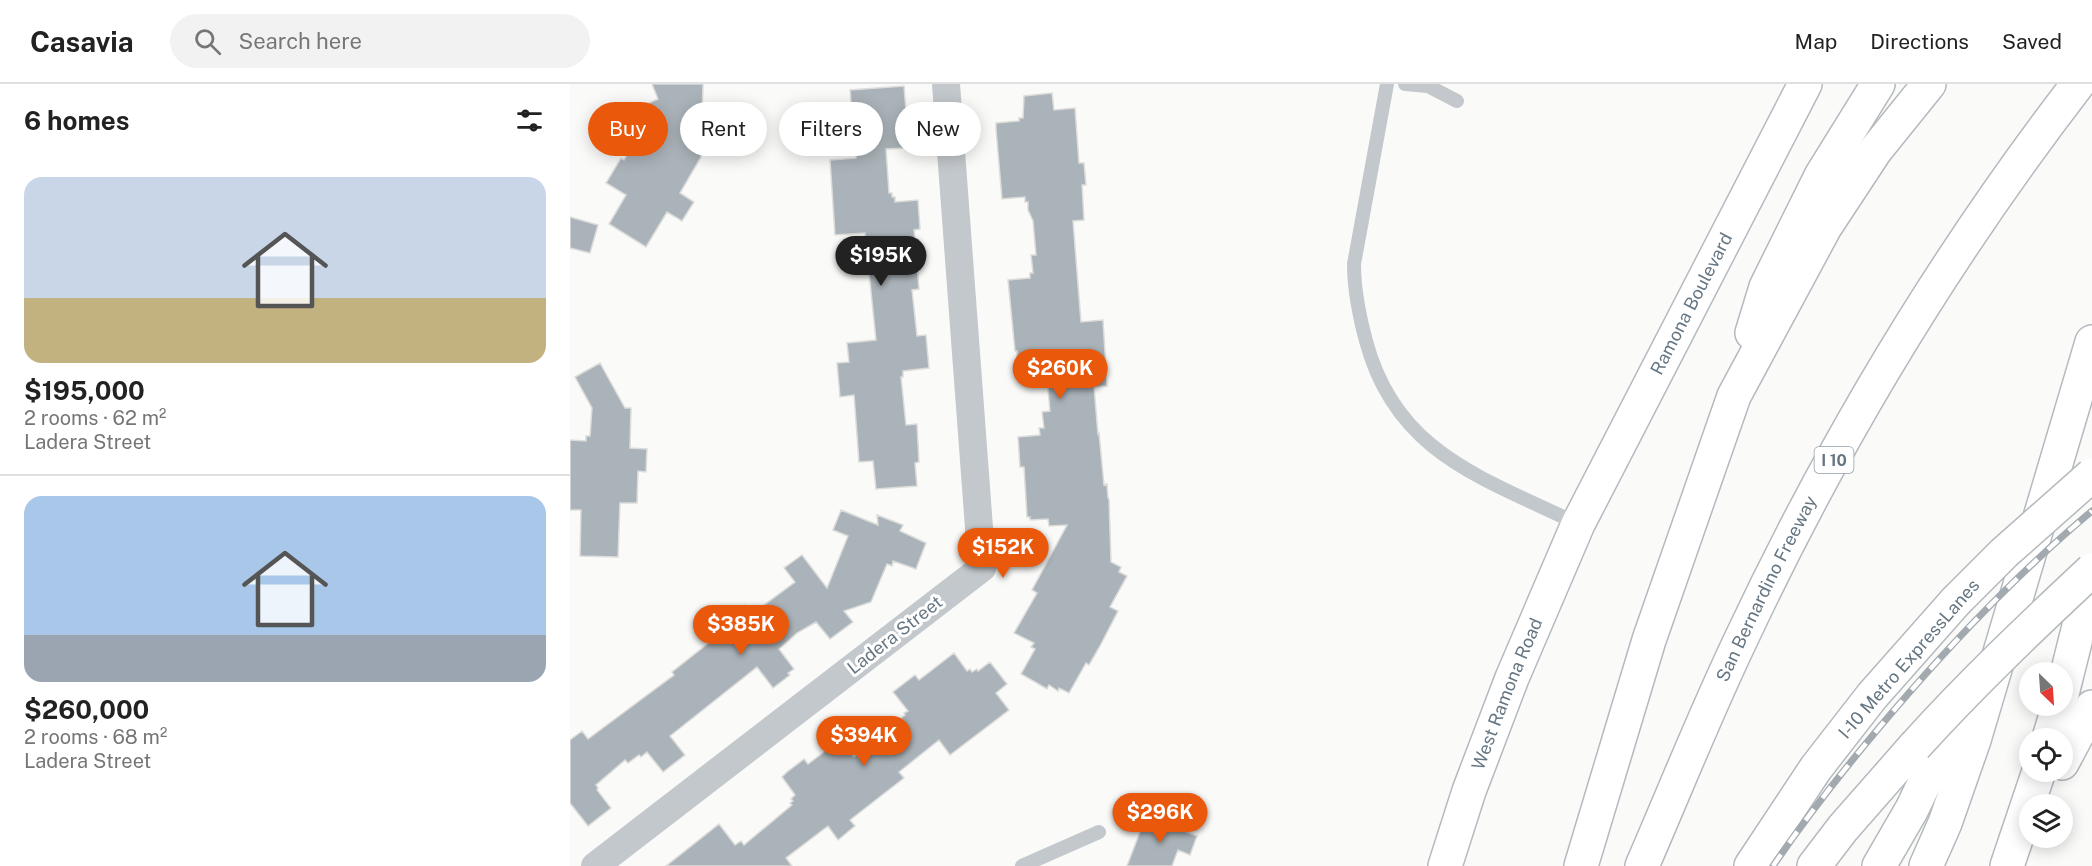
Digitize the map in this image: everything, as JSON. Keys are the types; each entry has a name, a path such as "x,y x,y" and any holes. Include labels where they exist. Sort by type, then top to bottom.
{"main road":[{"name":"Ramona Boulevard","path":"1578,524 1805,84"},
{"path":"1581,866 1649,640 1734,396 1766,287 1821,176 1878,84"},
{"path":"1734,396 1825,227 1875,151 1929,84"},
{"name":"San Bernardino Freeway","path":"1642,866 1742,637 1790,541 1846,438 1969,234 2078,84"},
{"path":"1926,866 1974,740 2092,342"},
{"path":"1879,866 1912,809 1989,648 2064,432"},
{"name":"I-10 Metro ExpressLanes","path":"1751,866 1816,768 1872,696 1956,601 2004,553 2092,475"},
{"name":"West Ramona Road","path":"1445,866 1469,791 1512,678 1578,524"},
{"path":"2070,662 2092,572"},
{"path":"1814,866 1843,828 1956,700 2092,572"},
{"path":"2073,742 2092,707"},
{"path":"2007,866 2035,782"},
{"path":"2013,866 2022,848"}],"street":[{"name":"Ladera Street","path":"595,866 982,568 946,84"}],"lane":[{"path":"1387,84 1354,264 1357,311 1371,361 1382,386 1405,421 1434,448 1471,472 1578,524"},
{"path":"1405,84 1428,86 1457,101"},
{"path":"1022,866 1099,832"}],"building":[{"path":"652,84 703,84 703,102 680,102 680,156 701,157 680,193 694,202 682,221 667,212 646,247 609,224 626,195 606,183 621,158 624,160 626,156 668,156 668,102 651,102 658,99"},
{"path":"904,86 905,102 895,102 895,148 886,149 889,193 895,197 895,202 918,200 920,229 914,230 919,289 912,290 917,336 926,335 929,368 903,371 903,377 901,377 906,425 917,424 919,462 915,463 917,486 876,489 873,461 859,462 854,395 840,397 837,363 849,362 847,343 876,340 865,233 835,235 830,160 856,158 856,156 883,156 883,102 851,102 850,90"},
{"path":"1052,93 1054,110 1075,108 1079,163 1084,163 1086,185 1082,185 1084,220 1073,221 1081,322 1103,320 1107,386 1094,387 1098,434 1104,485 1107,484 1109,499 1111,562 1121,567 1119,572 1127,576 1110,607 1118,611 1089,665 1086,663 1069,693 1059,688 1058,691 1049,685 1047,689 1021,674 1035,649 1031,647 1034,643 1014,633 1037,593 1032,590 1067,525 1049,526 1048,519 1030,520 1030,517 1027,517 1024,467 1020,467 1018,437 1040,435 1039,428 1044,428 1042,412 1050,411 1046,367 1041,362 1041,357 1017,358 1017,351 1015,351 1008,280 1030,278 1030,273 1033,273 1031,255 1036,255 1033,221 1025,197 1002,199 996,129 996,123 1019,121 1019,118 1023,118 1024,96"},
{"path":"570,217 598,225 590,253 570,248"},
{"path":"600,363 625,408 631,408 630,448 647,449 646,472 638,471 637,503 620,503 618,557 580,556 581,510 570,510 570,440 586,441 586,436 590,436 592,408 575,377"},
{"path":"841,510 878,525 877,515 903,525 900,531 926,543 916,569 893,561 892,566 887,564 871,602 844,611 853,622 830,639 816,622 797,633 779,649 794,669 788,673 790,675 773,688 757,667 670,736 685,755 663,772 647,752 628,763 625,760 596,785 597,790 611,808 588,826 570,803 570,740 582,731 588,739 674,675 672,672 720,634 715,628 745,605 752,614 795,582 784,568 802,555 827,588 848,536 833,530"},
{"path":"954,653 967,671 970,669 972,672 977,669 978,671 990,662 1007,684 996,693 1009,710 950,755 939,740 899,772 904,778 850,820 855,826 838,840 828,826 786,858 792,866 666,866 719,824 735,845 741,841 744,845 792,805 791,799 795,795 782,777 787,772 804,759 808,764 840,740 854,757 857,755 859,757 903,720 901,718 908,711 893,692 915,675 919,680"},
{"path":"1146,816 1197,836 1190,855 1178,850 1172,866 1127,866"}],"railway":[{"path":"1773,866 1838,778 1930,670 2019,576 2092,511"}]}
